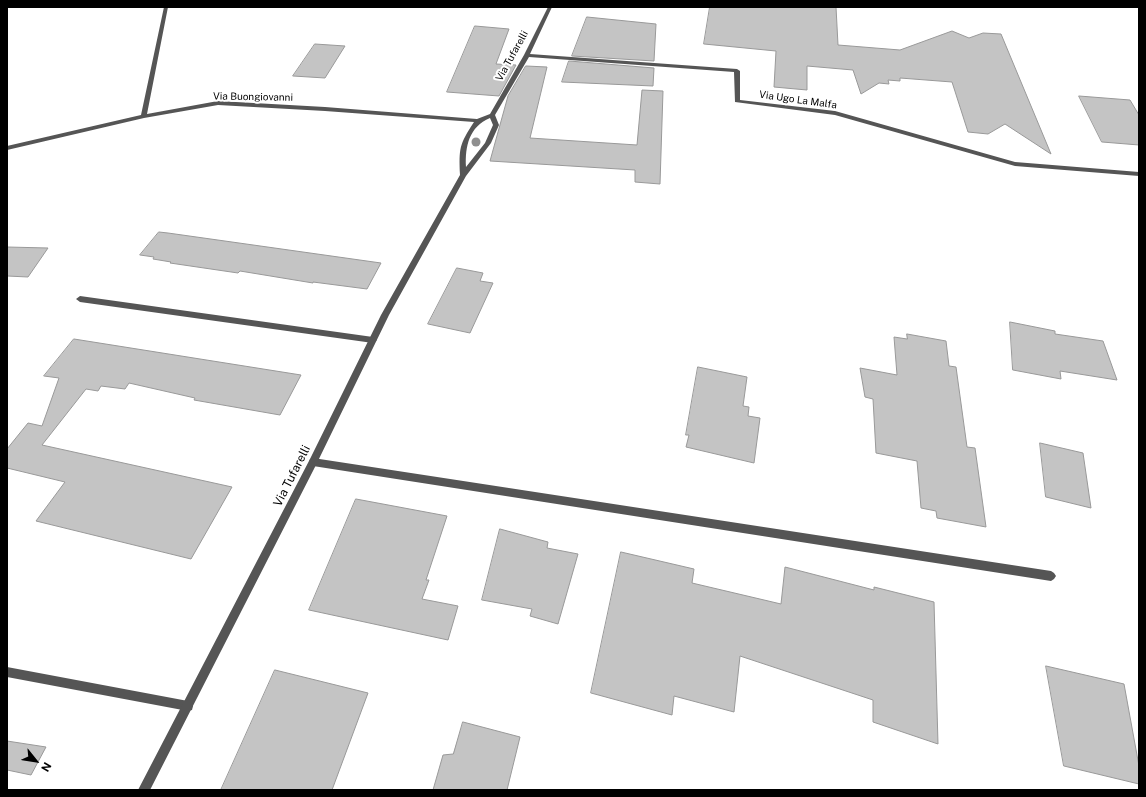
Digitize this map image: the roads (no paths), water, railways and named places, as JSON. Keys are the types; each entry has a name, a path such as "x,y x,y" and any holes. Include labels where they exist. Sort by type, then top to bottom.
{"street":[{"path":"144,116 166,7"},
{"name":"Via Tufarelli","path":"144,790 313,462 373,340 463,175 488,143 496,125 492,115 527,55 550,7"},
{"name":"Via Ugo La Malfa","path":"527,55 737,71 737,101 835,112 1015,164 1139,174"},
{"name":"Via Buongiovanni","path":"7,148 144,116 218,104 325,109 478,121"},
{"path":"463,175 462,153 465,141 478,121 492,115"},
{"path":"80,299 373,340"},
{"path":"313,462 1051,576"},
{"path":"7,672 188,706"}]}
